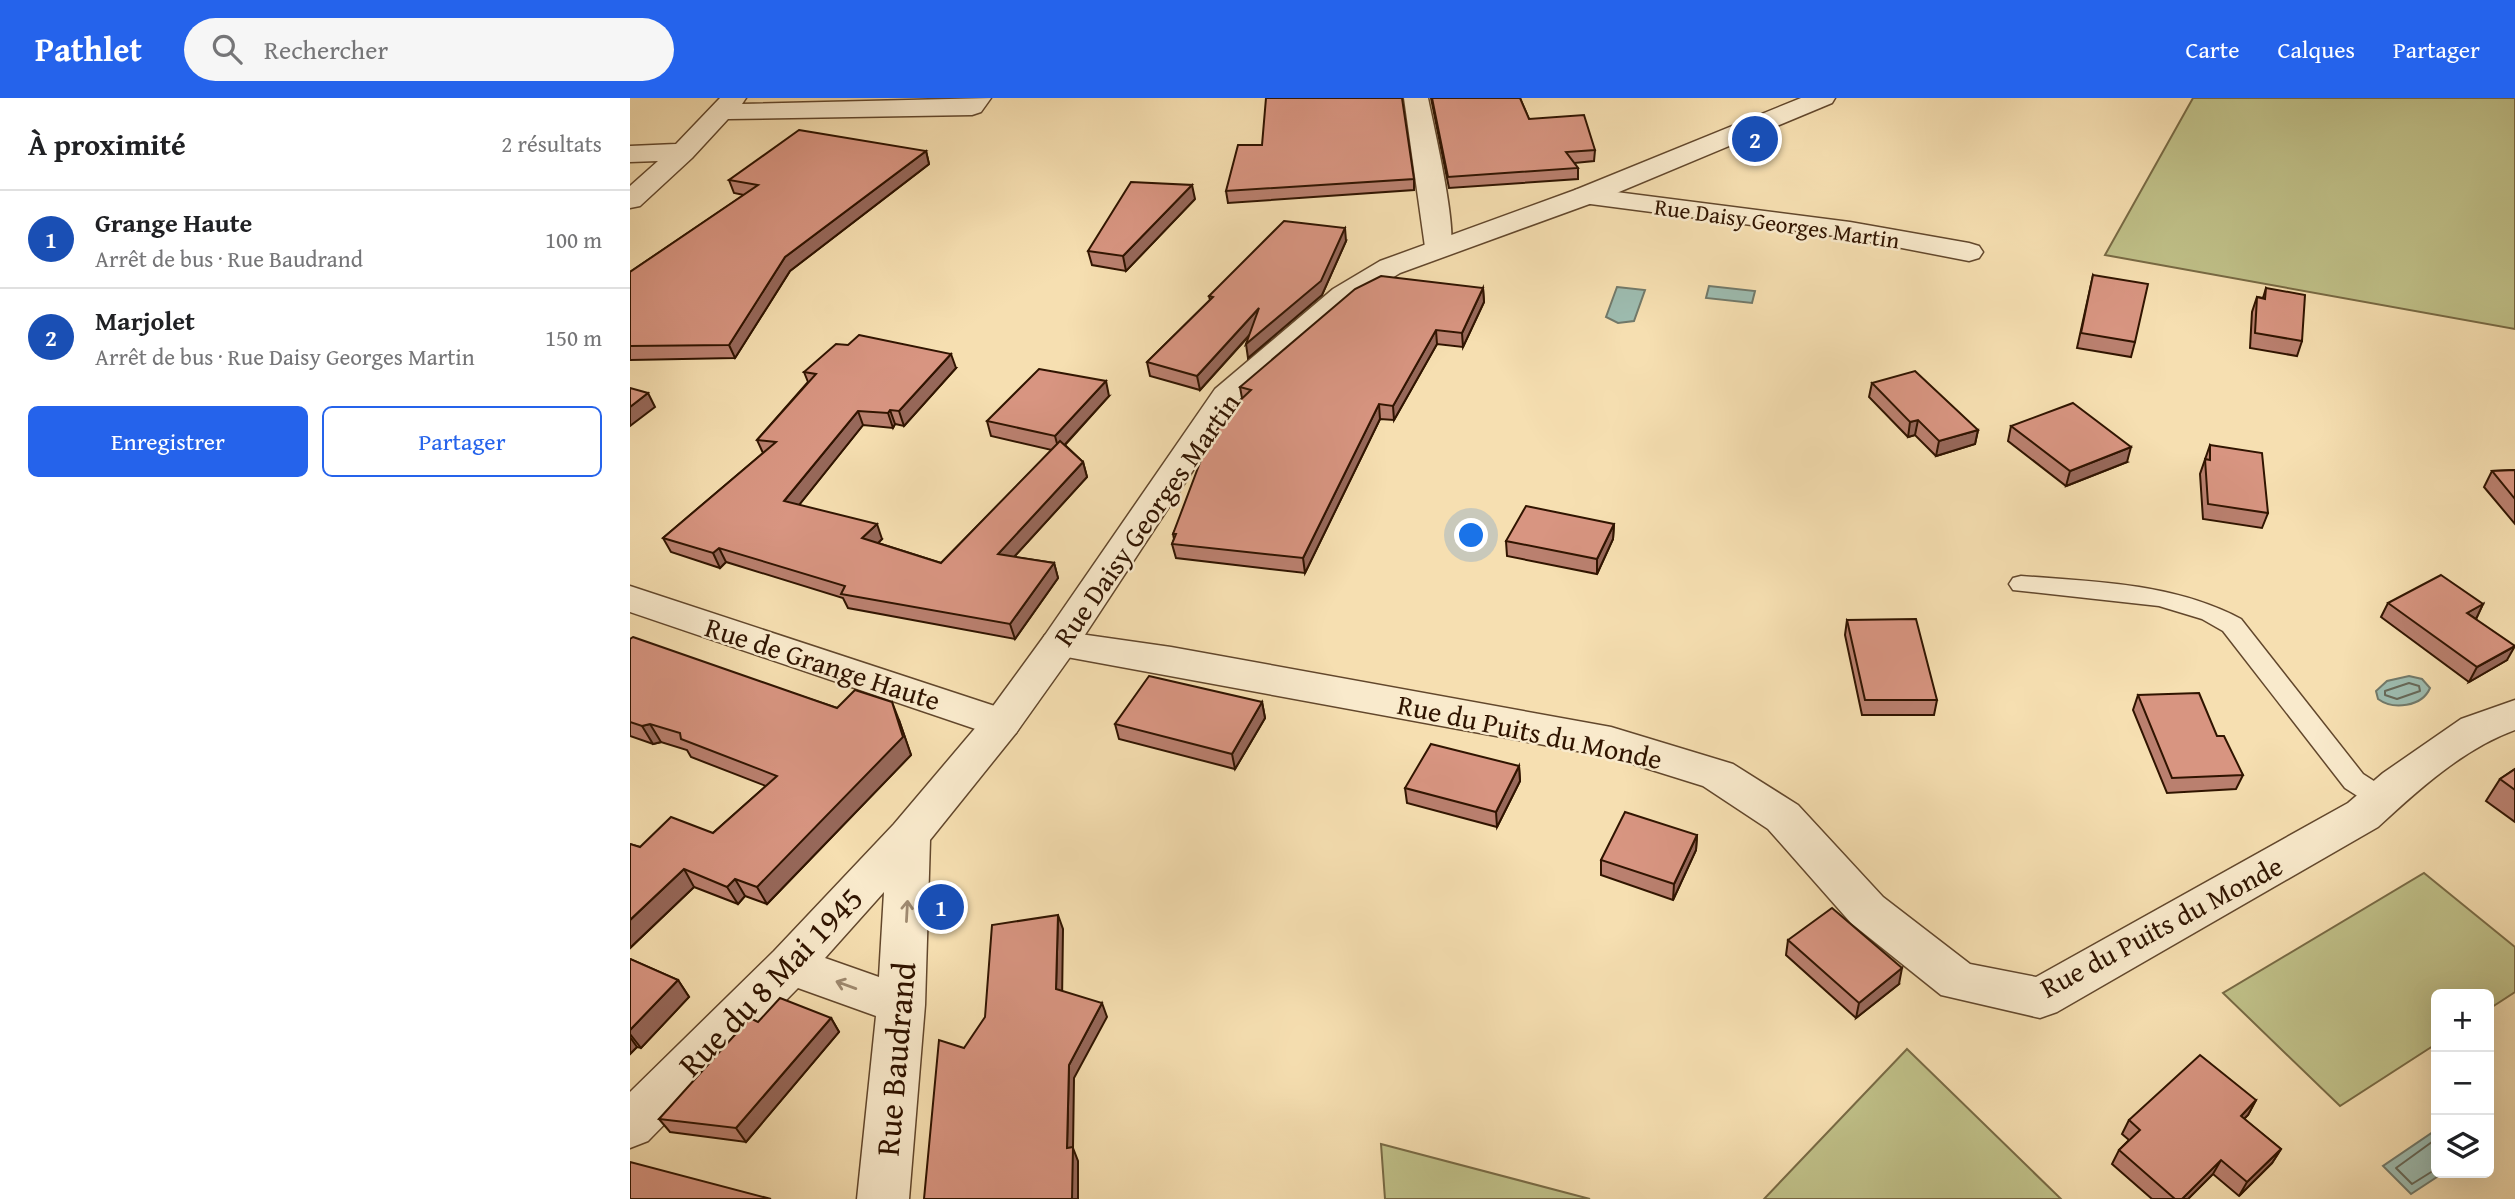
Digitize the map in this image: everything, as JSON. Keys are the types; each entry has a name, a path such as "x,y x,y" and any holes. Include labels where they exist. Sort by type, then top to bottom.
{"street":[{"path":"630,200 683,152 727,105 972,107 979,98"},
{"path":"1416,98 1437,220 1439,247"},
{"name":"Rue Daisy Georges Martin","path":"909,836 1002,723 1226,396 1344,295 1390,267 1585,196 1823,98"},
{"path":"630,153 683,152"},
{"name":"Rue Daisy Georges Martin","path":"1585,196 1850,230 1969,252"},
{"name":"Rue de Grange Haute","path":"635,606 1002,723"},
{"name":"Rue du Puits du Monde","path":"1059,643 1185,663 1611,742 1718,775 1783,817 1867,910 1958,981 2040,998 2363,815 2474,729 2515,715"},
{"name":"Rue du 8 Mai 1945","path":"630,1125 790,965 909,836"},
{"name":"Rue Baudrand","path":"883,1199 901,1005 909,836"},
{"path":"790,965 901,1005"}],"lane":[{"path":"2021,584 2176,601 2215,614 2232,625 2354,781 2382,799"}],"green space":[{"path":"2193,98 2515,98 2515,329 2105,255"},
{"path":"2424,873 2515,947 2515,992 2494,1006 2494,989 2431,989 2431,1047 2340,1106 2223,993"},
{"path":"1907,1049 2061,1199 1764,1199"},
{"path":"1381,1144 1590,1199 1385,1199"}],"water":[{"path":"1709,286 1755,291 1752,303 1706,298"},
{"path":"1617,287 1645,290 1634,321 1618,323 1606,317"},
{"path":"2409,676 2422,679 2430,688 2421,699 2407,705 2391,705 2378,699 2376,691 2387,681"},
{"path":"2431,1133 2431,1178 2435,1178 2411,1194 2383,1166"}],"building":[{"path":"1266,98 1402,98 1414,179 1226,191 1238,145 1262,145"},
{"path":"1432,98 1520,98 1529,119 1584,115 1595,150 1566,152 1578,168 1448,177"},
{"path":"799,130 926,151 785,257 729,345 630,346 630,272 758,185 729,180"},
{"path":"1131,182 1192,185 1123,256 1088,251"},
{"path":"1284,221 1345,228 1321,281 1246,344 1259,308 1197,376 1147,362 1213,297 1209,296"},
{"path":"2093,275 2148,284 2135,342 2081,333"},
{"path":"1381,276 1483,288 1462,333 1436,330 1393,406 1379,404 1303,558 1172,544 1176,534 1173,534 1207,444 1233,407 1251,390 1240,387 1355,289"},
{"path":"2266,288 2305,295 2302,341 2255,333 2257,297 2265,299"},
{"path":"859,335 951,354 899,411 858,411 784,501 877,524 862,538 941,563 1060,441 1083,462 998,554 1054,563 1010,624 841,594 845,586 719,548 713,553 663,538 776,442 757,440 816,374 804,372 836,344 848,345"},
{"path":"1039,369 1106,381 1055,436 987,421"},
{"path":"1915,371 1978,430 1939,441 1918,420 1910,422 1872,383"},
{"path":"630,388 648,393 630,407"},
{"path":"2073,403 2131,447 2070,471 2011,426"},
{"path":"2210,445 2262,453 2268,513 2208,504 2205,459 2210,460"},
{"path":"2515,470 2515,499 2492,471"},
{"path":"1526,506 1614,524 1597,559 1506,541"},
{"path":"2441,575 2483,604 2467,613 2515,646 2477,667 2388,603"},
{"path":"1916,619 1937,700 1865,700 1847,620"},
{"path":"633,637 837,708 855,690 892,702 903,737 757,887 735,879 727,887 684,869 630,920 630,844 640,847 671,817 713,833 777,776 681,739 680,733 650,724 642,726 630,722 630,639"},
{"path":"1149,676 1262,702 1232,754 1115,724"},
{"path":"2199,693 2217,736 2224,736 2243,775 2172,778 2138,695"},
{"path":"1431,744 1519,766 1496,812 1405,788"},
{"path":"2515,769 2515,790 2500,779"},
{"path":"1625,812 1697,835 1674,884 1601,860"},
{"path":"1832,908 1902,968 1859,1003 1788,940"},
{"path":"1058,915 1056,989 1102,1003 1069,1065 1067,1148 1073,1147 1072,1199 924,1199 939,1040 964,1048 985,1017 992,925"},
{"path":"630,959 678,980 630,1030"},
{"path":"780,998 831,1018 736,1128 659,1119 750,1018 758,1022"},
{"path":"2200,1055 2256,1100 2241,1116 2281,1149 2247,1182 2221,1160 2182,1199 2175,1199 2119,1150 2140,1130 2129,1120"},
{"path":"630,1162 771,1199 630,1199"}],"place":[{"name":"Marjolet","path":"1755,139"},
{"name":"Grange Haute","path":"941,907"}]}
